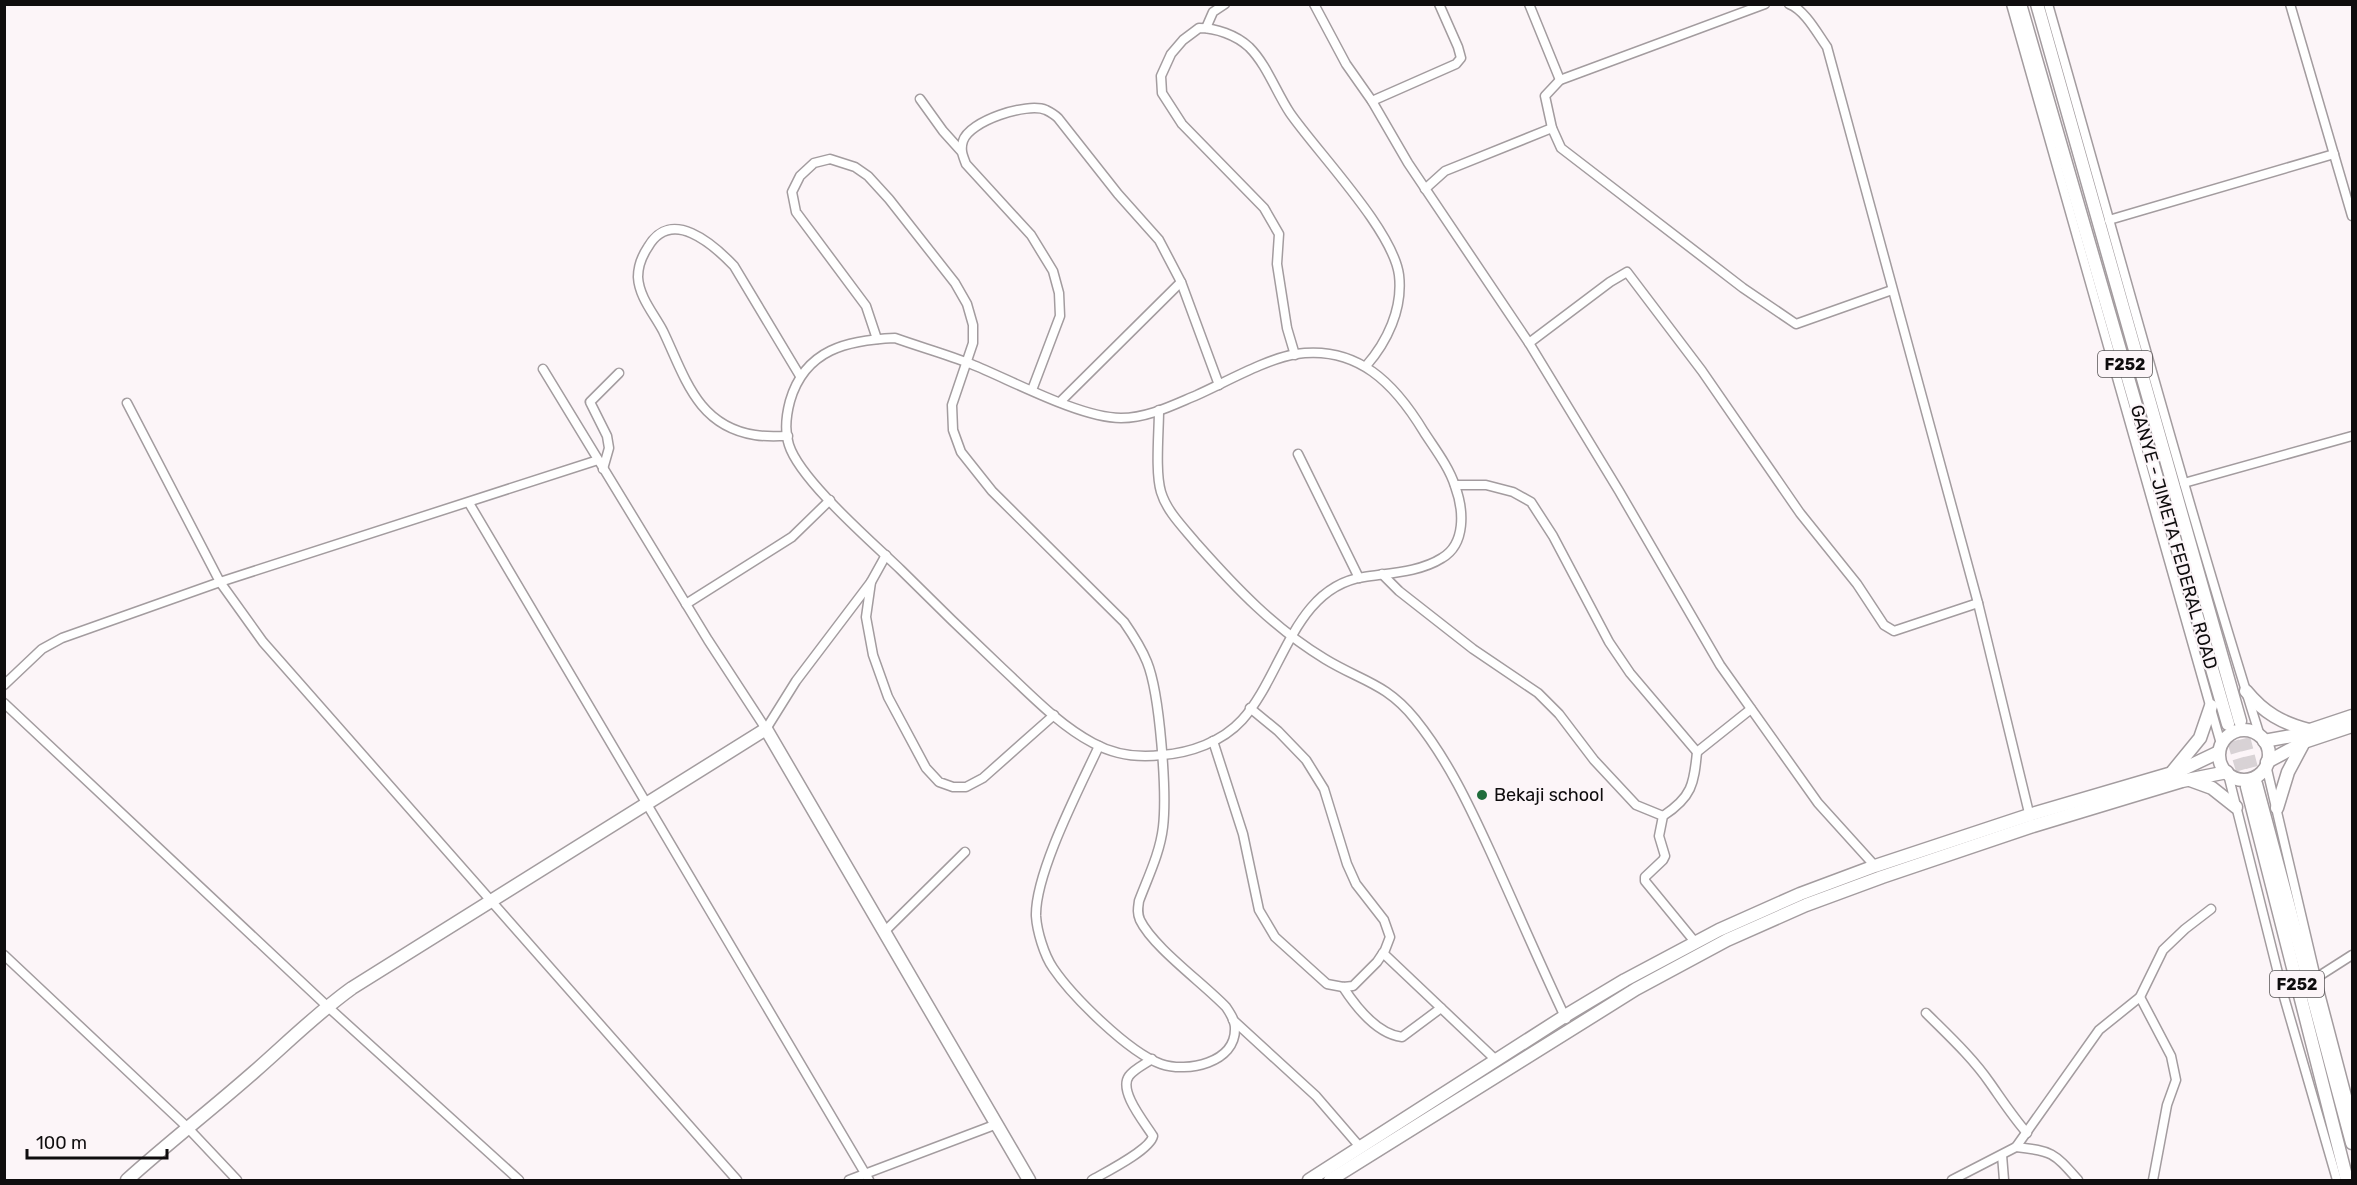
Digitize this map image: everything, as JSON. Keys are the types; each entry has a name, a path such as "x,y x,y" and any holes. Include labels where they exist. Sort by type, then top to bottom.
{"main road":[{"name":"GANYE - JIMETA FEDERAL ROAD","path":"2020,4 2234,722 2037,4"},
{"path":"2246,691 2274,718 2310,730"},
{"path":"2171,773 2200,738 2211,706"},
{"path":"1330,1180 1636,988 1717,946 1806,905 2031,821 2190,767 2220,748 2230,734 2242,730 2262,738 2310,730 2352,716"},
{"path":"2220,748 2221,763 2227,773 2240,779 2253,778 2267,764 2304,742 2352,726"},
{"path":"127,1180 327,1006 489,901 766,729 1029,1180"},
{"path":"2262,738 2269,753 2267,764"},
{"path":"2277,808 2288,772 2304,742"},
{"path":"1309,1180 1564,1016 1695,942 1800,894 1875,866 2031,821 2189,780 2227,773"},
{"path":"2189,780 2212,788 2236,807"},
{"name":"F252","path":"2347,1180 2252,786 2352,1143"}],"street":[{"path":"1206,28 1213,12 1225,4"},
{"path":"1314,4 1346,64 1372,101 1425,189 1529,343 1619,491 1720,665 1818,803 1875,866"},
{"path":"1372,101 1456,64 1461,58 1439,4"},
{"path":"1529,4 1560,80"},
{"path":"1765,4 1560,80 1545,96 1552,128 1561,148 1569,155 1743,288 1796,324 1892,290"},
{"path":"1789,4 1794,6 1806,19 1827,47 1978,603 2031,821"},
{"path":"2011,4 2211,706 2220,748"},
{"path":"2048,4 2144,348 2262,738"},
{"path":"2290,4 2352,216"},
{"path":"1295,354 1287,328 1277,264 1279,234 1263,208 1182,124 1162,93 1161,76 1171,54 1194,30 1206,28 1233,35 1249,47 1290,112 1364,208 1394,257 1399,275 1394,321 1380,350 1365,366"},
{"path":"920,99 961,151 966,164 1031,235 1053,271 1059,293 1060,316 1032,390"},
{"path":"961,151 963,139 975,126 994,117 1023,110 1045,109 1058,118 1105,178 1159,240 1181,282 1219,385"},
{"path":"1425,189 1445,171 1552,128"},
{"path":"2109,220 2334,154"},
{"path":"877,339 866,306 796,212 792,192 800,176 814,163 830,159 855,167 868,176 955,283 967,304 973,325 973,343 952,405 953,430 961,452 992,491 1124,622 1136,639 1148,664 1155,696 1164,803 1163,828 1159,847 1138,901 1138,918 1156,942 1226,1007 1233,1020 1316,1096 1360,1148"},
{"path":"788,436 755,435 730,427 711,417 699,405 661,327 643,297 638,277 641,257 652,240 666,230 683,230 704,239 721,252 739,274 800,376"},
{"path":"1529,343 1610,282 1627,272 1702,371 1800,513 1857,584 1884,625 1894,631 1978,603"},
{"path":"1060,402 1181,282"},
{"path":"895,338 967,362 1060,402 1117,418 1145,416 1295,354 1345,357 1365,366 1387,382 1403,400 1455,485 1461,528 1455,549 1440,560 1417,568 1349,579 1333,586 1312,605 1264,688 1241,721 1213,741 1192,750 1161,756 1127,755 1099,746 1078,734 1054,715 978,646 830,500 798,465 789,444 785,422 800,376 814,361 852,342 877,339 895,338"},
{"path":"543,369 686,604 766,729 796,681 872,582 886,555"},
{"path":"603,469 609,448 607,436 590,402 619,373"},
{"path":"127,403 220,582 263,642 737,1180"},
{"path":"1159,410 1160,490 1179,523 1234,586 1292,638 1343,670 1373,682 1397,698 1434,744 1461,788 1571,1029"},
{"path":"2184,483 2352,436"},
{"path":"1298,454 1359,578"},
{"path":"4,685 42,649 62,638 220,582 598,460"},
{"path":"1455,485 1486,485 1513,492 1531,502 1553,536 1609,642 1630,673 1697,752 1695,778 1689,794 1675,809 1663,816 1659,836 1664,860 1648,872 1645,881 1695,942"},
{"path":"686,604 792,537 830,500"},
{"path":"469,503 868,1178"},
{"path":"1382,574 1473,649 1538,693 1559,714 1594,760 1636,805 1663,816"},
{"path":"872,582 866,617 873,655 888,697 927,768 939,782 953,787 966,786 983,778 1054,715"},
{"path":"4,704 327,1006 519,1180"},
{"path":"1213,741 1243,834 1259,910 1275,937 1327,984 1353,986 1383,953 1390,937 1384,920 1356,884 1347,864 1324,789 1306,759 1278,731 1250,708"},
{"path":"1697,752 1751,709"},
{"path":"1099,746 1047,867 1038,895 1036,918 1052,967 1086,1006 1124,1040 1161,1064 1180,1068 1199,1066 1216,1059 1226,1051 1233,1039 1233,1020"},
{"path":"2267,764 2316,978 2352,1115"},
{"path":"2227,773 2284,997 2337,1180"},
{"path":"884,932 965,852"},
{"path":"1952,1180 2016,1147 2099,1030 2140,997 2163,950 2211,909"},
{"path":"1383,953 1497,1061"},
{"path":"4,955 187,1127 237,1180"},
{"path":"2316,978 2352,955"},
{"path":"1343,987 1364,1014 1385,1032 1397,1037 1402,1037 1441,1008"},
{"path":"2140,997 2171,1056 2176,1080 2167,1105 2153,1180"},
{"path":"1926,1013 1990,1082 2004,1105 2027,1133"},
{"path":"1092,1180 1153,1140 1153,1136 1126,1093 1126,1082 1133,1072 1152,1059"},
{"path":"849,1180 868,1178 997,1124"},
{"path":"2016,1147 2038,1149 2056,1155 2078,1180"},
{"path":"2002,1155 2004,1180"}],"tunnel":[{"path":"2240,721 2256,784"},
{"path":"2228,724 2247,787"}],"place":[{"name":"Bekaji school","path":"1482,795"}]}
